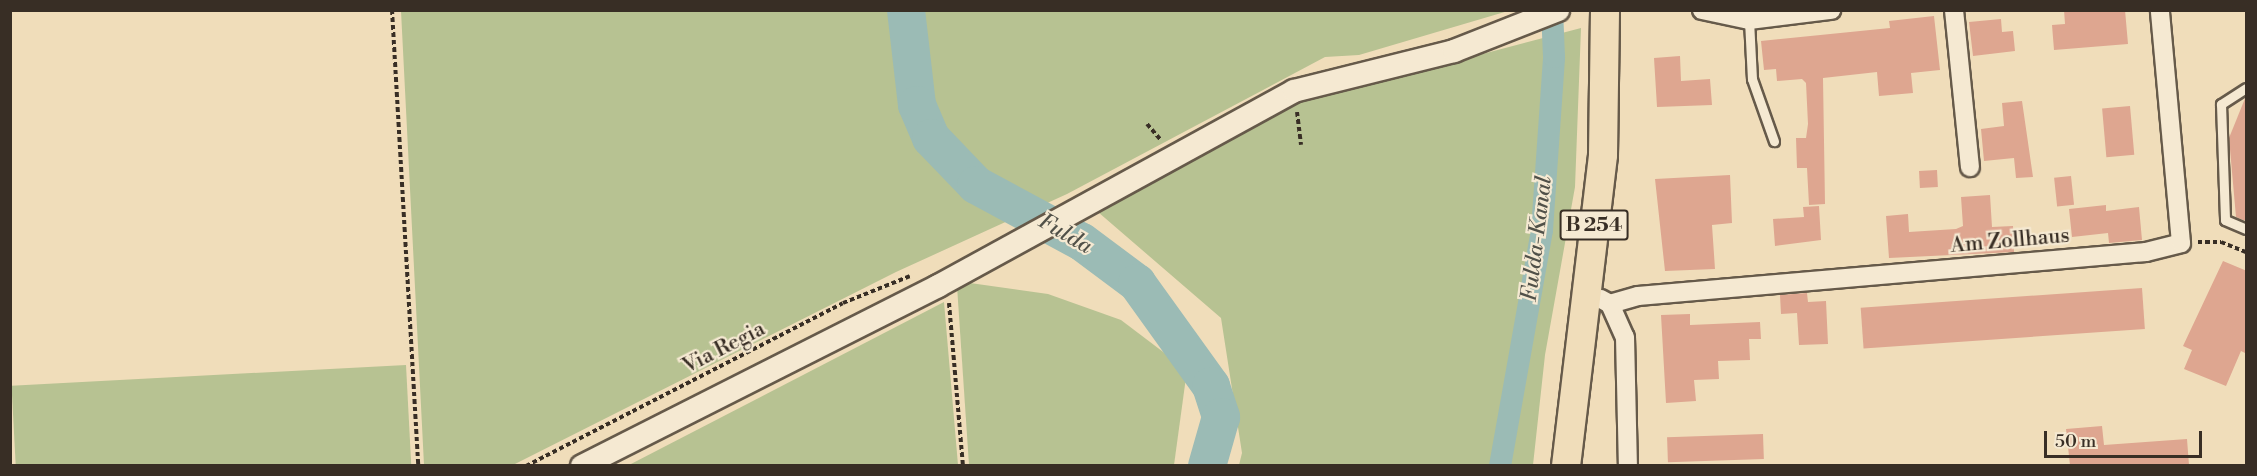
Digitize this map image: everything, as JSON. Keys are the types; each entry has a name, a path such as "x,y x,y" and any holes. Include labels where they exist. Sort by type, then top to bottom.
{"main road":[{"name":"B 254","path":"1566,465 1569,413 1598,300 1607,90 1605,10"}],"street":[{"path":"582,465 938,286 1294,91 1454,51 1558,10"},
{"path":"1702,10 1749,20 1773,14 1831,10"},
{"path":"1954,10 1970,167"},
{"path":"2160,10 2181,243"},
{"name":"Am Zollhaus","path":"1598,300 2146,252 2181,243"},
{"path":"1598,300 1625,337 1628,465"}],"lane":[{"path":"1749,20 1752,79 1774,141"},
{"path":"2247,88 2221,104 2225,220 2247,229"}],"path":[{"path":"392,10 418,465"},
{"path":"1294,91 1301,145"},
{"path":"2181,243 2222,242 2247,252"},
{"name":"Via Regia","path":"526,465 893,279 913,275 938,286"},
{"path":"938,286 948,295 963,465"}],"green space":[{"path":"401,10 1508,11 1359,55 1325,57 1067,194 896,272 511,466 424,465"},
{"path":"1581,28 1575,187 1545,355 1533,465 1239,465 1242,453 1221,318 1098,212 1297,103"},
{"path":"970,283 1048,294 1121,320 1187,370 1174,465 969,465 957,286"},
{"path":"944,302 958,465 629,465"},
{"path":"406,365 411,465 16,466 12,386"}],"building":[{"path":"2064,10 2125,10 2128,44 2054,50 2052,25 2065,24"},
{"path":"1934,16 1940,70 1911,73 1913,93 1879,96 1877,72 1823,78 1825,204 1809,205 1807,168 1797,168 1796,138 1806,138 1808,124 1806,83 1802,79 1777,81 1776,69 1764,70 1761,41 1890,28 1889,21"},
{"path":"2001,19 2002,32 2013,31 2015,51 1973,56 1969,22"},
{"path":"1680,56 1681,81 1710,79 1712,105 1657,107 1654,58"},
{"path":"2246,96 2247,220 2243,220 2236,217 2229,138"},
{"path":"2022,101 2033,177 2016,178 2014,158 1984,161 1981,129 2004,126 2002,103"},
{"path":"2130,106 2134,155 2106,157 2102,108"},
{"path":"1937,170 1938,187 1920,188 1919,171"},
{"path":"1730,175 1732,223 1712,225 1715,269 1665,271 1655,179"},
{"path":"2071,176 2074,205 2057,207 2054,178"},
{"path":"1990,195 1992,227 2013,226 2014,252 1889,258 1886,216 1908,214 1909,232 1956,229 1963,226 1961,197"},
{"path":"2106,205 2106,211 2139,207 2142,240 2109,243 2108,233 2072,237 2069,209"},
{"path":"1819,206 1821,240 1775,246 1773,219 1804,217 1803,207"},
{"path":"2223,261 2247,271 2247,354 2241,351 2226,386 2184,369 2192,350 2183,346"},
{"path":"2142,288 2145,329 1864,349 1861,308"},
{"path":"1807,293 1808,302 1826,301 1828,344 1799,345 1797,313 1781,314 1780,295"},
{"path":"1690,314 1690,325 1760,322 1761,339 1749,339 1750,360 1718,361 1719,379 1694,380 1696,401 1666,403 1661,315"},
{"path":"2102,426 2104,445 2187,439 2189,465 2070,465 2066,429"},
{"path":"1763,434 1764,459 1668,462 1667,437"}],"waterway":[{"name":"Fulda","path":"906,10 917,105 931,138 976,185 1082,242 1137,283 1211,386 1221,417 1207,466"},
{"name":"Fulda-Kanal","path":"1500,466 1542,230 1554,57 1552,10"}]}
